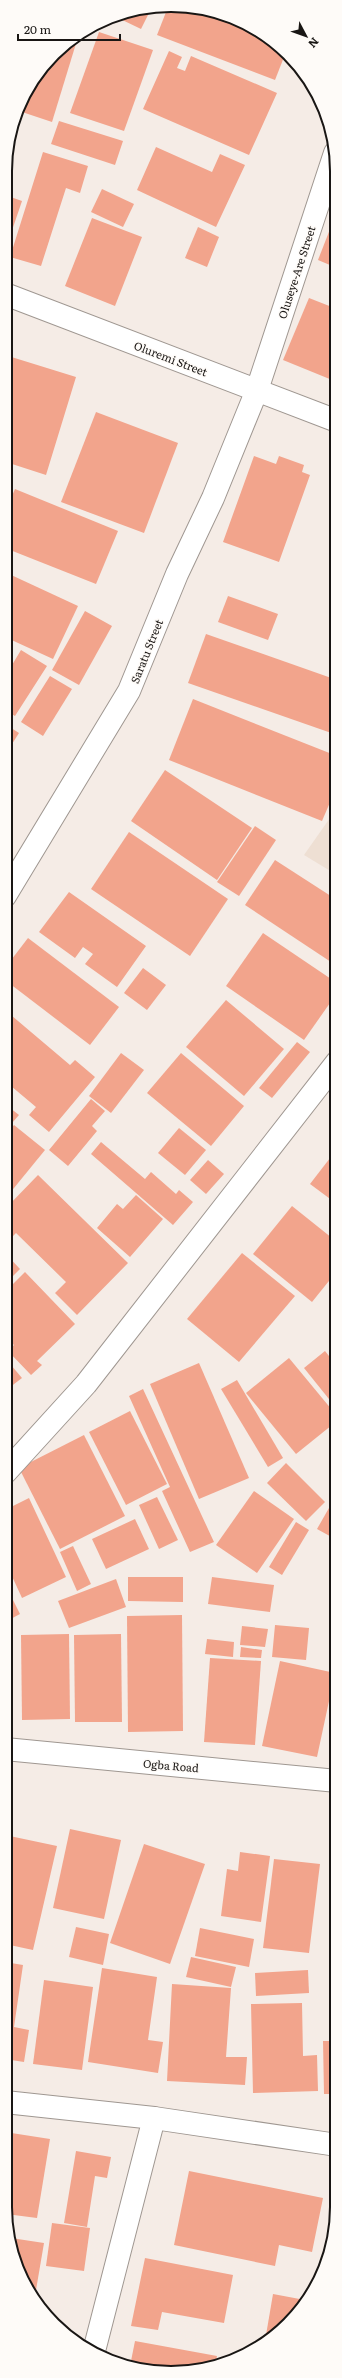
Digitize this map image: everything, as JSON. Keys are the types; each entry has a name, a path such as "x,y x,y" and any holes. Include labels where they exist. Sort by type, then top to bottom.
{"street":[{"name":"Oluseye-Are Street","path":"257,390 330,168"},
{"name":"Oluremi Street","path":"12,297 330,418"},
{"name":"Saratu Street","path":"12,884 129,691 177,574 213,498 257,390"},
{"path":"12,1465 86,1384 330,1071"},
{"name":"Ogba Road","path":"12,1750 330,1780"},
{"path":"12,2103 154,2118 330,2144"},
{"path":"95,2347 154,2118"}],"shaded area":[{"path":"330,818 330,871 304,855"}],"building":[{"path":"166,12 192,13 212,17 232,24 250,33 276,51 283,59 275,80 157,35"},
{"path":"149,13 141,29 121,20"},
{"path":"99,32 153,50 124,131 70,113"},
{"path":"76,44 52,122 23,112 33,91 51,66"},
{"path":"169,51 182,57 177,68 185,71 191,56 277,93 249,155 143,109"},
{"path":"59,121 123,141 115,165 51,144"},
{"path":"156,147 212,172 220,154 245,165 216,227 137,190"},
{"path":"43,152 88,166 80,193 66,188 41,266 12,258 12,251"},
{"path":"102,189 134,204 123,227 91,212"},
{"path":"12,197 22,201 12,230"},
{"path":"92,218 142,237 115,306 65,286"},
{"path":"198,227 219,237 207,267 185,258"},
{"path":"330,229 330,265 318,260"},
{"path":"309,298 330,306 330,379 283,360"},
{"path":"12,357 76,377 46,475 12,464"},
{"path":"96,412 178,443 144,533 61,502"},
{"path":"254,456 276,464 279,456 304,465 302,472 310,475 279,562 223,542"},
{"path":"15,489 118,531 96,584 12,551 12,496"},
{"path":"12,575 78,606 53,659 12,640"},
{"path":"228,596 278,614 268,640 218,622"},
{"path":"85,611 112,626 79,685 52,670"},
{"path":"206,634 330,678 330,733 188,683"},
{"path":"21,650 47,666 15,716 12,714 12,665"},
{"path":"50,676 72,689 43,736 21,722"},
{"path":"193,699 330,753 330,802 322,821 169,760"},
{"path":"12,728 19,733 12,744"},
{"path":"165,770 252,828 217,880 131,821"},
{"path":"255,826 276,840 239,896 217,882"},
{"path":"129,832 228,899 190,956 91,889"},
{"path":"275,860 330,895 330,961 245,905"},
{"path":"69,892 146,946 117,987 85,964 93,954 83,947 75,958 39,932"},
{"path":"263,933 330,978 330,1003 304,1040 226,986"},
{"path":"28,938 119,1007 90,1045 12,985 12,959"},
{"path":"143,968 166,985 147,1010 124,993"},
{"path":"226,1000 284,1049 244,1096 186,1047"},
{"path":"12,1016 70,1065 75,1060 95,1077 49,1132 29,1115 36,1107 12,1087"},
{"path":"297,1042 310,1052 272,1098 259,1088"},
{"path":"121,1053 144,1070 111,1113 89,1096"},
{"path":"181,1053 244,1106 211,1146 147,1093"},
{"path":"91,1099 105,1111 92,1126 97,1131 68,1166 49,1150"},
{"path":"12,1110 19,1115 12,1123"},
{"path":"14,1125 45,1150 12,1190 12,1127"},
{"path":"179,1128 206,1150 185,1175 158,1153"},
{"path":"101,1142 145,1179 151,1172 176,1194 179,1190 193,1202 173,1225 91,1154"},
{"path":"330,1158 330,1199 310,1184"},
{"path":"208,1160 224,1174 206,1194 190,1180"},
{"path":"38,1175 128,1263 77,1315 55,1293 66,1282 16,1233 12,1237 12,1202"},
{"path":"136,1195 163,1219 130,1257 97,1228 117,1204 123,1209"},
{"path":"292,1206 330,1236 330,1280 312,1302 253,1254"},
{"path":"242,1253 295,1296 239,1362 187,1319"},
{"path":"12,1260 20,1269 12,1277"},
{"path":"25,1272 75,1324 37,1361 42,1365 31,1375 12,1355 12,1347 14,1345 12,1343 12,1285"},
{"path":"325,1351 330,1357 330,1400 304,1368"},
{"path":"289,1358 330,1408 330,1427 296,1454 246,1393"},
{"path":"199,1363 249,1478 199,1499 150,1384"},
{"path":"12,1366 22,1378 12,1386"},
{"path":"237,1380 283,1458 268,1467 221,1389"},
{"path":"143,1389 214,1542 190,1552 162,1491 170,1487 129,1396"},
{"path":"130,1411 167,1484 126,1505 89,1432"},
{"path":"84,1435 125,1516 60,1549 19,1468"},
{"path":"286,1463 325,1502 306,1521 267,1483"},
{"path":"254,1491 294,1519 257,1573 216,1545"},
{"path":"157,1497 178,1540 159,1549 139,1505"},
{"path":"29,1498 66,1577 22,1598 12,1576 12,1506"},
{"path":"330,1506 330,1536 317,1529"},
{"path":"135,1519 149,1549 106,1569 92,1539"},
{"path":"296,1522 309,1530 282,1575 269,1567"},
{"path":"73,1546 91,1584 77,1591 60,1552"},
{"path":"128,1577 183,1577 183,1602 128,1601"},
{"path":"212,1577 274,1585 270,1612 208,1604"},
{"path":"116,1579 126,1607 69,1628 58,1601"},
{"path":"12,1598 20,1614 12,1618"},
{"path":"182,1615 183,1731 128,1732 127,1616"},
{"path":"275,1625 309,1628 306,1660 272,1657"},
{"path":"242,1626 268,1629 265,1647 240,1645"},
{"path":"69,1634 70,1719 22,1720 21,1635"},
{"path":"121,1634 122,1722 75,1722 74,1635"},
{"path":"207,1639 234,1642 233,1657 205,1654"},
{"path":"241,1647 262,1650 261,1658 240,1657"},
{"path":"210,1658 261,1661 255,1745 204,1742"},
{"path":"280,1661 330,1672 330,1696 317,1757 262,1746"},
{"path":"70,1829 121,1840 104,1919 53,1908"},
{"path":"12,1836 57,1846 33,1950 12,1946"},
{"path":"144,1844 205,1864 170,1964 110,1943"},
{"path":"329,1850 330,1850 330,1876"},
{"path":"240,1852 270,1856 261,1922 221,1916 227,1869 238,1871"},
{"path":"274,1859 320,1864 309,1953 263,1948"},
{"path":"76,1927 109,1934 103,1965 69,1957"},
{"path":"200,1928 254,1939 249,1967 195,1956"},
{"path":"191,1957 236,1967 231,1987 186,1977"},
{"path":"12,1963 23,1965 14,2027 29,2030 24,2062 12,2060"},
{"path":"102,1968 157,1977 148,2040 163,2042 158,2073 88,2062"},
{"path":"308,1970 309,1993 256,1996 255,1973"},
{"path":"44,1980 93,1987 82,2070 33,2064"},
{"path":"172,1984 231,1988 226,2057 247,2057 245,2085 167,2081"},
{"path":"302,2003 303,2056 317,2055 318,2091 253,2093 251,2004"},
{"path":"329,2008 330,2008 330,2036"},
{"path":"323,2041 330,2041 330,2094 324,2094"},
{"path":"12,2133 50,2139 37,2218 12,2215"},
{"path":"76,2151 111,2157 107,2178 95,2176 87,2227 64,2223"},
{"path":"189,2171 323,2198 312,2252 279,2245 275,2266 174,2245"},
{"path":"52,2223 90,2228 84,2271 46,2266"},
{"path":"15,2239 44,2243 36,2290 24,2268"},
{"path":"145,2258 233,2275 224,2323 162,2312 158,2330 131,2326"},
{"path":"273,2294 300,2299 291,2312 266,2334"},
{"path":"135,2341 217,2356 216,2360 212,2361 181,2366 150,2365 131,2361"}]}
